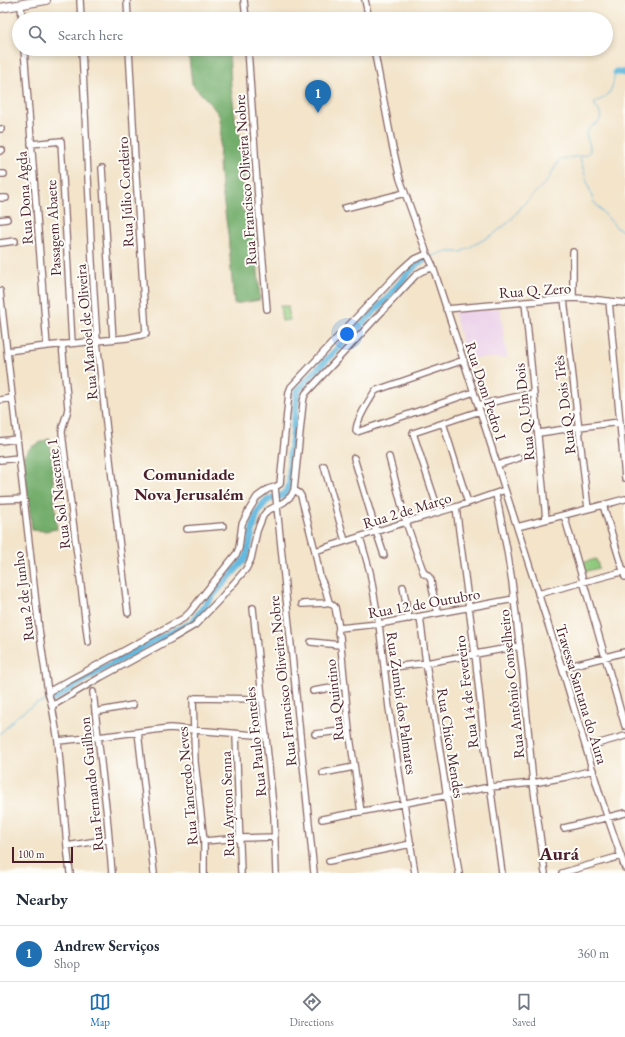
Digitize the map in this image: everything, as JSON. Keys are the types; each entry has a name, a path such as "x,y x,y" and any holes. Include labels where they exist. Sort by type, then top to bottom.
{"highway":[{"path":"0,8 46,0"}],"street":[{"path":"80,0 81,12"},
{"path":"127,0 128,12"},
{"path":"244,0 245,12"},
{"path":"365,0 368,12"},
{"path":"21,4 22,12"},
{"name":"Rua Dona Agda","path":"25,56 47,346"},
{"name":"Rua Manoel de Oliveira","path":"82,56 91,254 97,341 116,523 128,613"},
{"name":"Rua Júlio Cordeiro","path":"113,339 127,338 146,333 134,159 129,56"},
{"name":"Rua Francisco Oliveira Nobre","path":"248,56 267,309"},
{"name":"Rua Dom Pedro I","path":"375,56 400,179 464,360 517,527"},
{"name":"Passagem Abaete","path":"31,144 61,141 72,343"},
{"path":"7,351 113,339 102,168"},
{"path":"345,208 405,193"},
{"path":"0,220 7,219"},
{"path":"0,243 15,241"},
{"path":"573,252 573,298"},
{"path":"48,692 184,618 190,612 237,553 242,524 257,497 268,489 280,484 291,387 400,271 411,261 427,254"},
{"path":"52,706 195,625 246,569 251,559 257,531 263,516 276,503 284,502 291,496 294,490 303,402 306,394 415,276 432,266"},
{"name":"Rua 2 de Junho","path":"0,291 2,334 7,351 38,622 48,692 58,740 70,873"},
{"name":"Rua Q. Zero","path":"446,309 573,298 625,303"},
{"name":"Rua Q. Dois Três","path":"564,299 588,509"},
{"path":"609,301 625,478"},
{"name":"Rua Q. Um Dois","path":"525,302 546,519"},
{"name":"Rua Sol Nascente 1","path":"62,344 68,408 62,433 88,642"},
{"path":"464,360 377,390 359,420 356,431 357,432 474,392"},
{"path":"439,512 413,433 443,423 479,408 534,393"},
{"path":"0,400 12,398"},
{"path":"538,433 620,422"},
{"path":"443,423 468,503"},
{"path":"0,441 17,439"},
{"path":"389,457 406,522 424,574 426,574 431,580 438,613"},
{"path":"0,460 20,458"},
{"path":"354,458 384,555"},
{"path":"497,465 519,458"},
{"path":"324,466 345,541"},
{"name":"Rua Francisco Oliveira Nobre","path":"275,487 314,873"},
{"name":"Rua Quintino","path":"294,490 301,496 315,550 320,577 329,602 335,607 339,628 338,633 340,636 349,730 361,812"},
{"name":"Rua 2 de Março","path":"315,550 456,507 505,490"},
{"name":"Rua Antônio Conselheiro","path":"496,494 507,550 520,646 533,783 544,873"},
{"path":"0,500 24,499"},
{"path":"517,527 625,499"},
{"path":"538,594 583,582 624,574 603,505"},
{"name":"Rua 14 de Fevereiro","path":"456,507 502,873"},
{"path":"564,515 625,726"},
{"path":"187,529 223,526"},
{"name":"Travessa Santana do Aura","path":"517,527 625,868"},
{"name":"Rua Zumbi dos Palmares","path":"360,537 370,572 379,624 389,708 415,873"},
{"path":"403,587 409,619"},
{"name":"Rua 12 de Outubro","path":"339,628 379,624 514,599"},
{"path":"302,604 329,602"},
{"name":"Rua Paulo Fonteles","path":"253,608 274,816 276,873"},
{"name":"Rua Chico Mendes","path":"420,617 459,873"},
{"path":"311,642 340,645"},
{"path":"385,668 426,663 520,646"},
{"path":"562,668 625,652"},
{"path":"313,691 344,686"},
{"name":"Rua Fernando Guilhon","path":"93,692 112,873"},
{"name":"Rua Tancredo Neves","path":"204,873 204,842 195,762 193,698 263,699"},
{"path":"95,712 133,705"},
{"path":"58,740 98,737 170,728 266,736"},
{"path":"315,734 349,730"},
{"path":"138,732 154,873"},
{"name":"Rua Ayrton Senna","path":"236,734 242,873"},
{"path":"586,747 625,736"},
{"path":"323,772 354,767"},
{"path":"322,818 490,787 533,783 593,770"},
{"path":"564,828 625,813"},
{"path":"204,842 240,838 275,837"},
{"path":"67,846 109,839"},
{"path":"329,861 411,844"},
{"path":"562,873 621,856"}],"shaded area":[{"path":"500,308 507,358 466,358 454,312"}],"green space":[{"path":"189,56 229,56 231,87 236,122 246,157 241,210 254,213 260,300 234,304 228,234 219,163 221,126 219,115 192,84"},
{"path":"280,306 288,306 290,320 282,321"},
{"path":"50,438 57,529 45,531 32,530 23,456 31,447"},
{"path":"596,559 599,568 583,572 581,563"}],"waterway":[{"path":"616,72 612,88 609,93 595,102 595,106 601,116 598,122 589,129 586,135 590,145 590,151 588,154 581,156 580,158 593,201 617,228 625,232"},
{"path":"616,72 625,73"},
{"path":"431,257 443,252 461,252 494,234 509,222 524,204 547,181 560,159 581,156"},
{"path":"50,701 100,670 148,644 192,623 212,596 246,558 257,514 264,503 269,499 282,496 287,491 290,482 290,452 293,438 297,392 383,303 417,263 428,258"},
{"path":"0,734 17,716 37,703 47,701"}],"place":[{"name":"Andrew Serviços","path":"318,113"}],"district":[{"name":"Comunidade Nova Jerusalém","path":"189,484"},
{"name":"Aurá","path":"559,853"}]}
